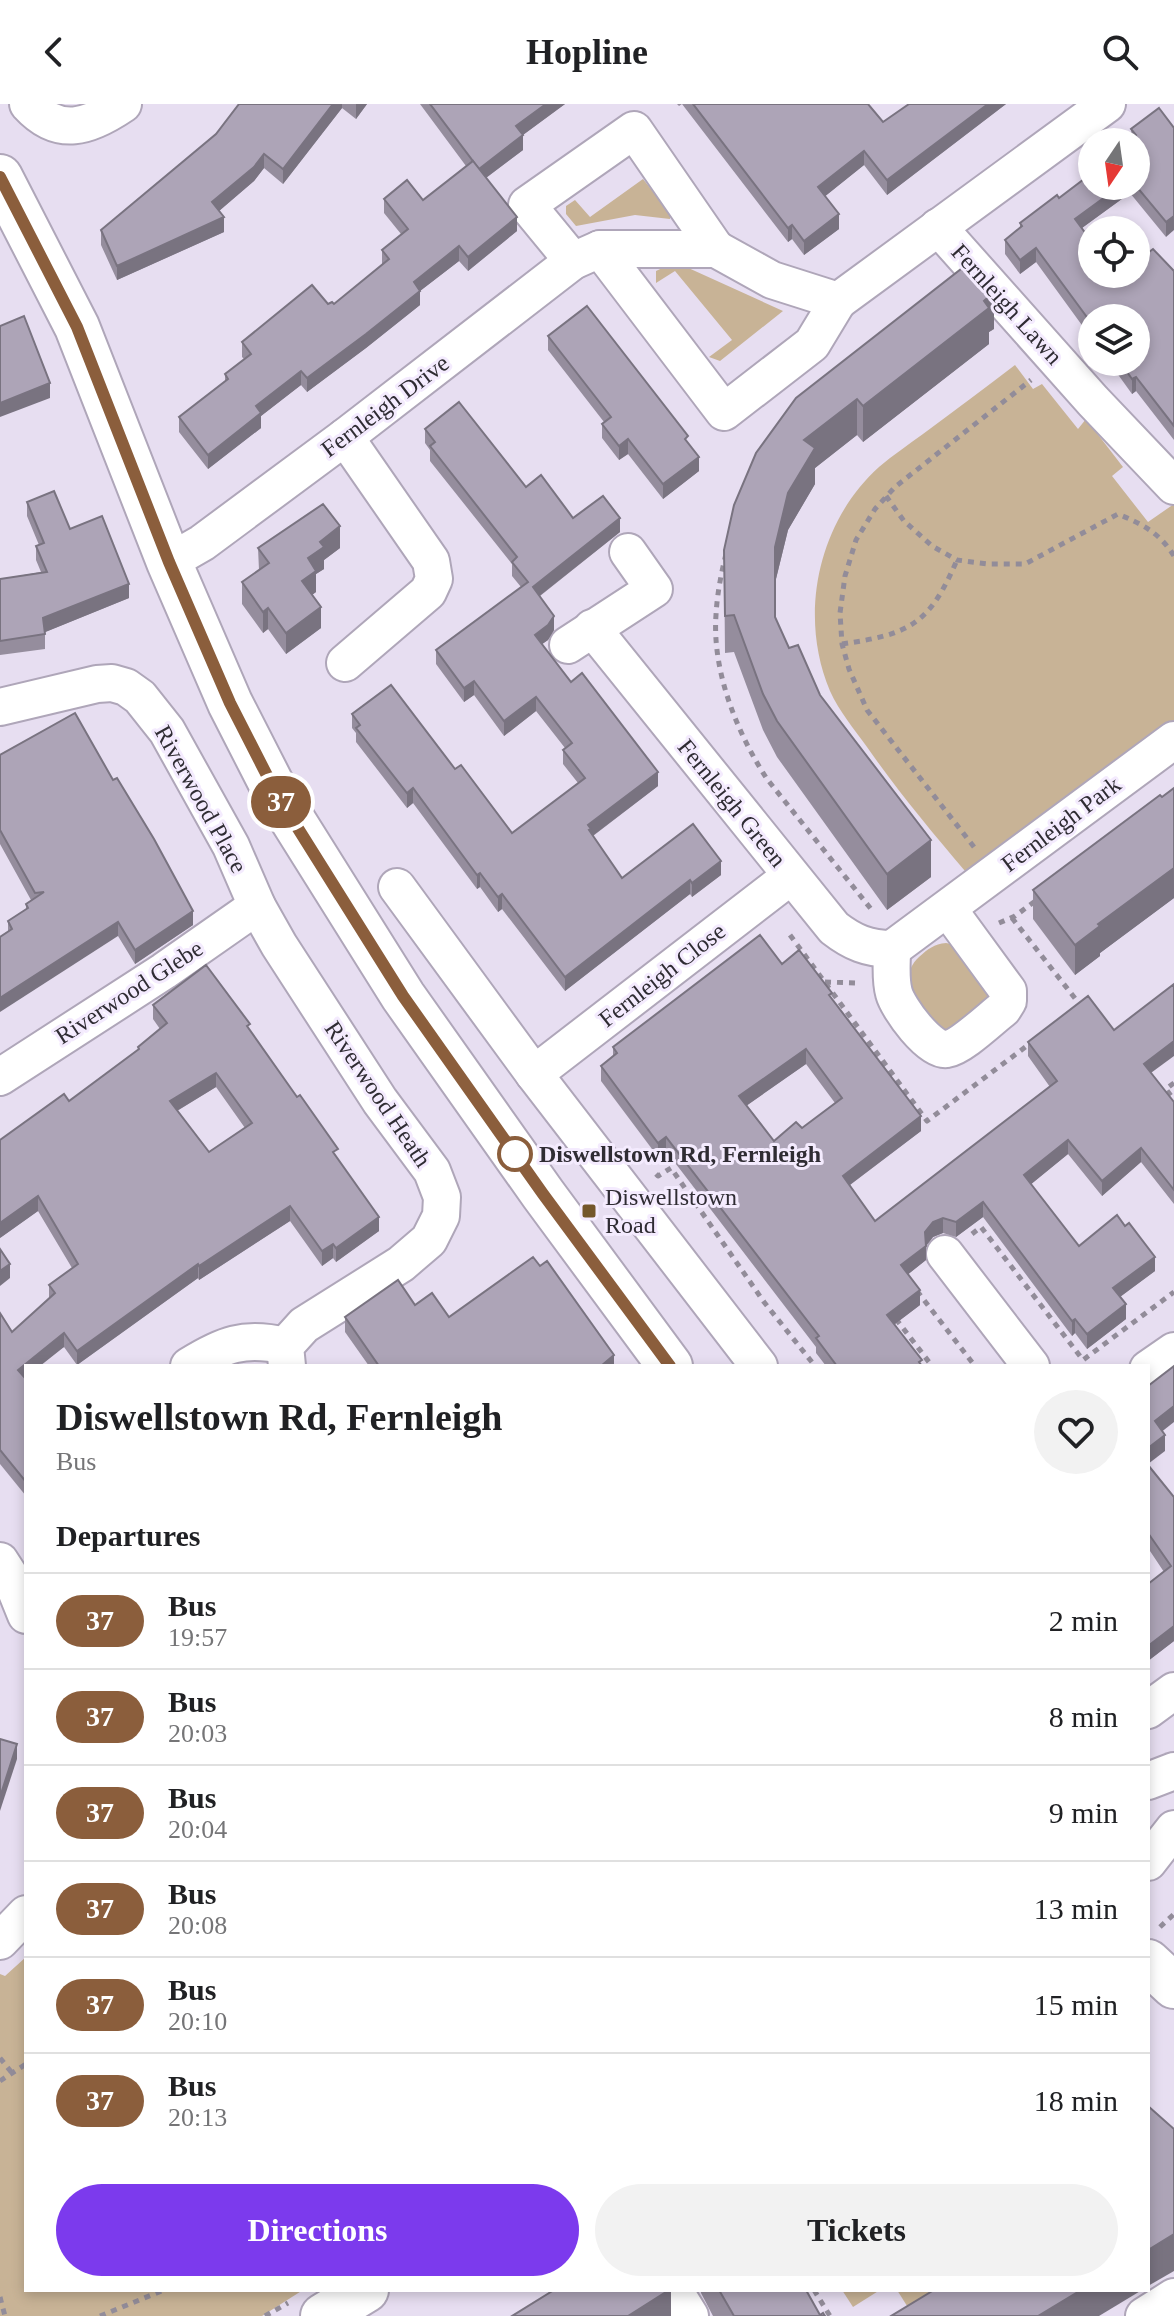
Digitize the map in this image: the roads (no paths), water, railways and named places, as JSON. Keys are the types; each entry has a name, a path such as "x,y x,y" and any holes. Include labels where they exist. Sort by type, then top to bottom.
{"street":[{"path":"28,104 47,121 70,127 94,120 123,104"},
{"path":"838,301 772,280 716,249 634,130 527,205 587,255 724,412 812,344 838,301 1107,104"},
{"path":"0,177 77,327 169,562 230,703 277,795 403,996 669,1364"},
{"name":"Fernleigh Lawn","path":"938,227 1174,486"},
{"path":"587,255 716,249"},
{"name":"Fernleigh Drive","path":"169,562 202,543 587,255"},
{"path":"345,437 431,561 434,579 428,592 345,663"},
{"name":"Fernleigh Green","path":"628,552 654,589 580,636 834,928 847,938 876,949 892,949"},
{"name":"Riverwood Place","path":"0,707 97,684 112,683 126,687 140,697 167,731 231,846 257,906"},
{"name":"Fernleigh Park","path":"892,949 1174,740"},
{"name":"Fernleigh Close","path":"534,1074 791,876"},
{"path":"397,887 534,1074 757,1364"},
{"name":"Riverwood Glebe","path":"0,1077 164,971 257,906"},
{"name":"Riverwood Heath","path":"257,906 380,1101 432,1171 442,1197 441,1216 429,1240 401,1264 304,1325 286,1356"},
{"path":"892,949 893,989 898,1003 930,1044 938,1050 950,1049 1003,1009 1008,1001 1008,991 948,909"},
{"path":"945,1254 1029,1364"},
{"path":"192,1364 219,1347 253,1342 286,1356"},
{"path":"1150,1368 1174,1351"},
{"path":"0,1561 11,1578 24,1610"},
{"path":"1150,1709 1174,1691"},
{"path":"1150,1780 1174,1771"},
{"path":"1150,1859 1174,1829"},
{"path":"0,1941 24,1916"},
{"path":"1150,1964 1174,1986"},
{"path":"323,2316 363,2292"},
{"path":"675,2292 690,2316"},
{"path":"1144,2316 1174,2297"}],"place":[{"name":"Diswellstown Rd, Fernleigh","path":"515,1154"},
{"name":"Diswellstown Road","path":"589,1211"}]}
